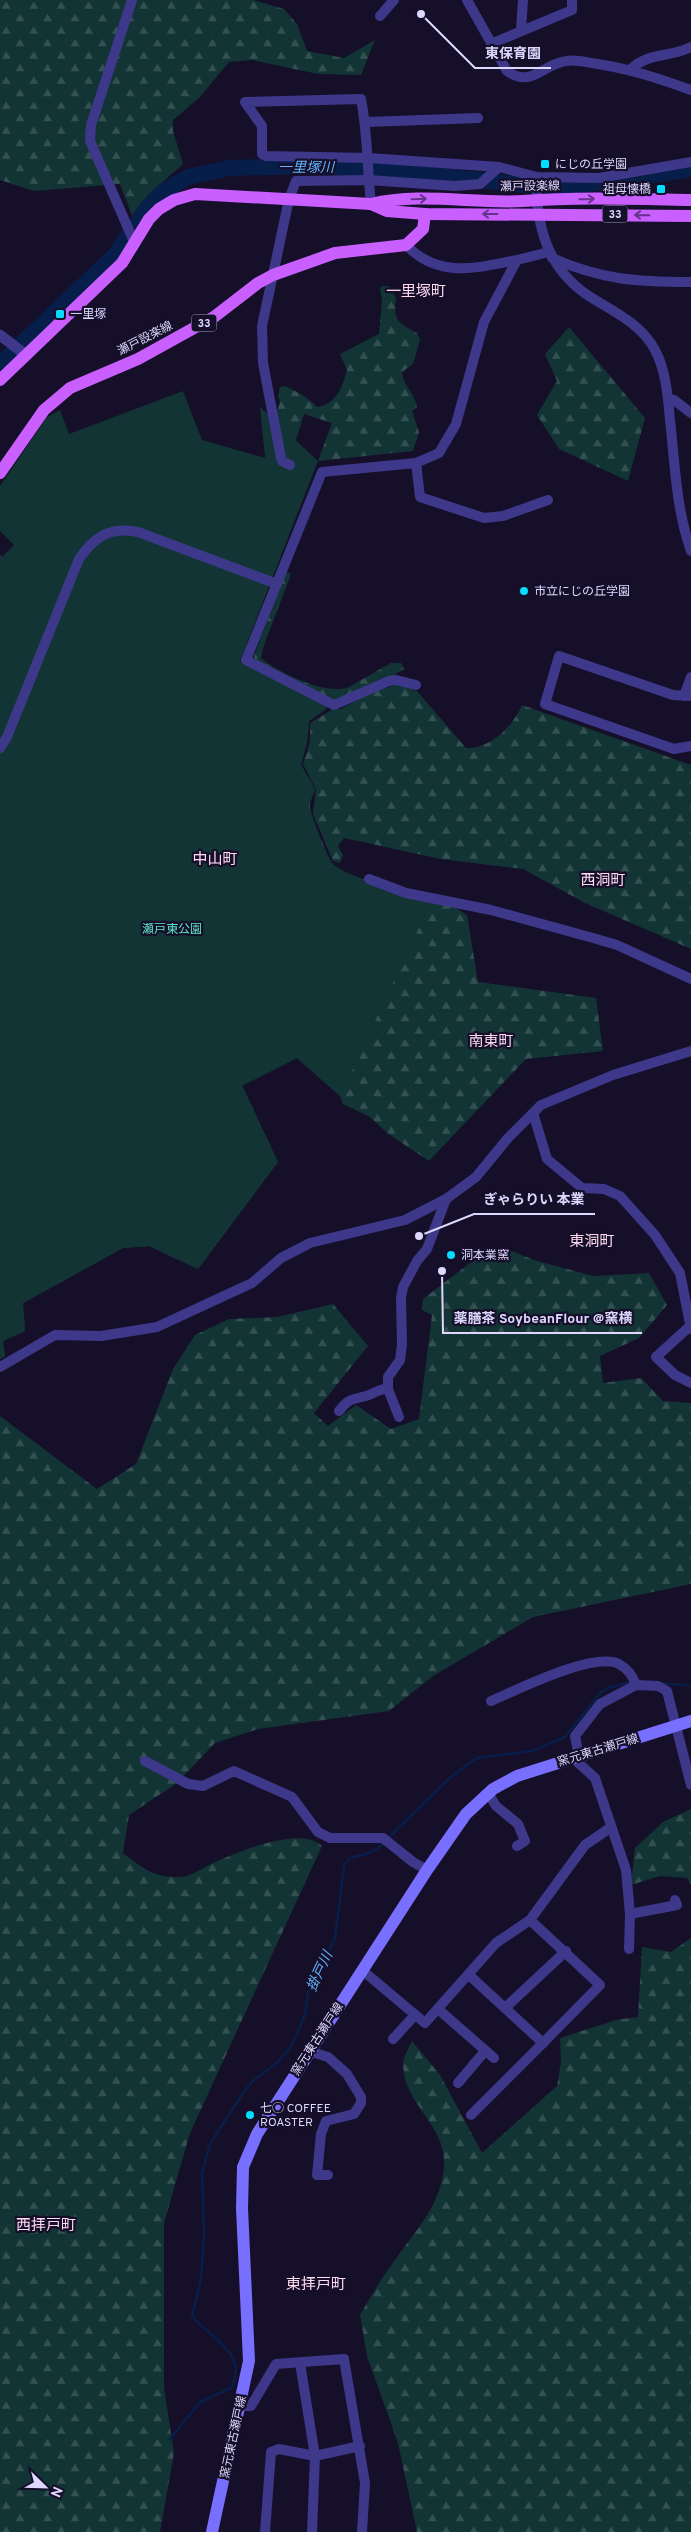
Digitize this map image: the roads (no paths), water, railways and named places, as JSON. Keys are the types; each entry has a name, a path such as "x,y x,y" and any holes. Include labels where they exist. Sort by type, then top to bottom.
{"main road":[{"name":"瀬戸設楽線","path":"0,380 122,263 149,219 159,209 174,200 195,194 371,204 390,200 523,201 537,186 691,200"},
{"name":"瀬戸設楽線","path":"371,204 387,211 425,214 691,216"},
{"path":"406,245 423,229 425,214"},
{"name":"瀬戸設楽線","path":"0,473 44,410 70,388 138,359 185,334 214,317 258,283 272,275 335,253 406,245"},
{"name":"窯元東古瀬戸線","path":"212,2532 249,2361 242,2208 243,2167 257,2134 426,1870 466,1814 488,1793 517,1776 691,1721"}],"street":[{"path":"132,0 91,125 90,141 127,231 134,243"},
{"path":"380,16 394,0"},
{"path":"521,30 523,0"},
{"path":"493,43 572,10 572,0"},
{"path":"471,3 507,71 517,77 528,78 564,61 631,69 691,90"},
{"path":"631,69 641,60 675,55 691,47"},
{"path":"371,204 368,178 369,159 366,122 361,99 245,102 262,126 262,154 266,156 369,159 499,168 537,186 599,178 691,162"},
{"path":"366,122 478,118"},
{"path":"290,465 284,463 281,458 262,359 263,319 273,283 272,275 289,199 296,181 368,178 455,186 480,184 499,168"},
{"path":"537,186 539,214 556,266 578,288 619,313 647,338 659,359 668,400 680,514 691,551"},
{"path":"406,245 424,258 453,269 471,269 551,255 606,278 656,282 691,282"},
{"path":"416,685 396,680 389,681 334,705 246,660 322,472 416,463 439,453 456,424 484,322 517,260"},
{"path":"0,335 13,343 26,355"},
{"path":"668,400 674,400 691,413"},
{"path":"416,463 420,497 484,518 503,516 548,500"},
{"path":"0,748 10,729 78,559 88,545 99,536 111,530 124,529 138,532 277,584"},
{"path":"691,677 688,696 673,695 559,656 545,704 674,749 691,746"},
{"path":"369,879 406,893 491,910 617,945 691,979"},
{"path":"0,1367 55,1335 102,1336 157,1327 252,1283 282,1258 310,1243 405,1220 446,1200 476,1178 508,1138 541,1105 613,1075 691,1051"},
{"path":"533,1113 547,1159 582,1188 604,1189 620,1196 655,1234 680,1273 690,1328 656,1357 675,1375 691,1383"},
{"path":"399,1417 388,1389 388,1377 400,1360 402,1346 401,1298 403,1287 417,1261 427,1249 446,1200"},
{"path":"339,1411 353,1398 367,1396 381,1388 388,1389"},
{"path":"491,1701 582,1664 608,1662 619,1664 636,1682 658,1686 667,1691 691,1785"},
{"path":"629,1949 630,1914 626,1870 610,1828 595,1778 576,1757 575,1736 600,1704 636,1682"},
{"path":"145,1761 188,1784 203,1786 234,1771 292,1797 318,1832 330,1838 386,1840 426,1870"},
{"path":"488,1793 496,1806 518,1824 525,1841 517,1846"},
{"path":"362,1970 425,2023 496,1943 530,1920 585,1845 610,1828"},
{"path":"630,1914 677,1905 675,1900"},
{"path":"471,2115 600,1985 566,1951 530,1920"},
{"path":"505,2008 566,1951"},
{"path":"469,1975 543,2043"},
{"path":"438,2009 494,2058"},
{"path":"393,2039 415,2015"},
{"path":"309,2051 328,2057 347,2074 361,2096 361,2103 354,2114 326,2121 321,2134 318,2175 328,2175"},
{"path":"458,2083 485,2051"},
{"path":"240,2406 251,2406 276,2364 344,2358 365,2483 362,2532"},
{"path":"300,2363 315,2456 312,2532"},
{"path":"265,2532 270,2452 279,2449 315,2456 360,2446"}],"waterway":[{"name":"一里塚川","path":"0,364 115,255 147,208 164,191 188,177 229,168 314,166 381,169 550,188 616,181 691,169"},
{"name":"掛戸川","path":"387,1839 453,1775 477,1758 532,1751 565,1737 600,1693 608,1688 631,1682"},
{"name":"掛戸川","path":"661,1683 691,1686"},
{"name":"掛戸川","path":"170,2439 200,2402 231,2388 235,2376 235,2365 225,2347 192,2316 201,2279 204,2235 202,2173 210,2144 245,2090 254,2080 278,2062 292,2045 305,2015 308,1993 335,1938 344,1866 350,1859 369,1853 383,1843"}],"place":[{"name":"東保育園","path":"421,14"},
{"name":"にじの丘学園","path":"545,164"},
{"name":"祖母懐橋","path":"661,189"},
{"name":"一里塚","path":"60,314"},
{"name":"市立にじの丘学園","path":"524,591"},
{"name":"ぎゃらりい 本業","path":"419,1236"},
{"name":"洞本業窯","path":"451,1255"},
{"name":"薬膳茶 SoybeanFlour @窯横","path":"442,1271"},
{"name":"七◯ COFFEE ROASTER","path":"250,2115"}],"district":[{"name":"一里塚町","path":"416,291"},
{"name":"中山町","path":"215,859"},
{"name":"西洞町","path":"603,880"},
{"name":"南東町","path":"491,1041"},
{"name":"東洞町","path":"592,1241"},
{"name":"西拝戸町","path":"46,2225"},
{"name":"東拝戸町","path":"316,2284"}],"park label":[{"name":"瀬戸東公園","path":"172,929"}]}
